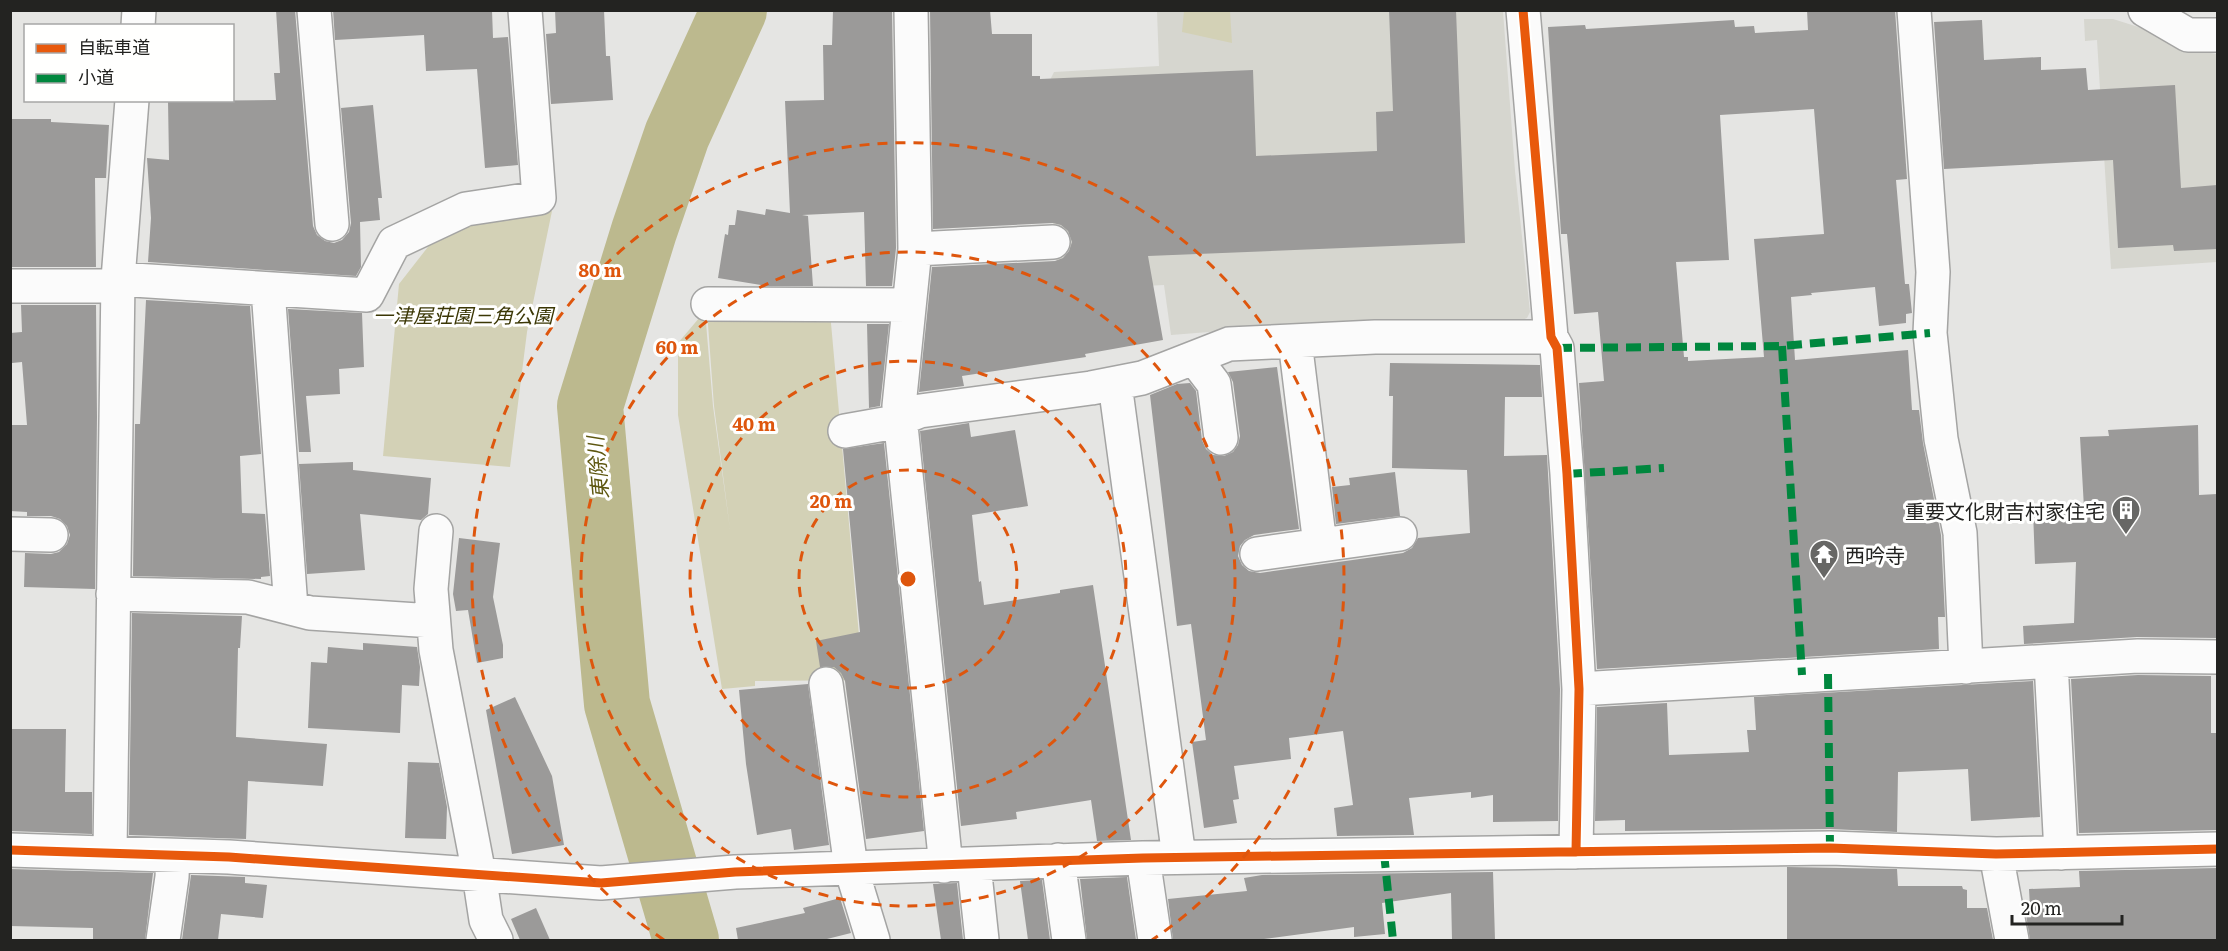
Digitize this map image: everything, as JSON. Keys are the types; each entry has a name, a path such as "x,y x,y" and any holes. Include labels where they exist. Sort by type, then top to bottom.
{"street":[{"path":"314,10 332,224"},
{"path":"10,286 118,283 367,295 394,243 466,209 539,198 525,10"},
{"path":"911,10 915,249 899,406 944,847 959,865 982,940"},
{"path":"1523,10 1551,337 1557,348 1567,474 1579,689 1576,852"},
{"path":"1914,10 1933,272 1930,333 1941,438 1960,533 1966,667"},
{"path":"2158,14 2188,34 2217,34"},
{"path":"110,852 118,283 132,102"},
{"path":"915,249 1053,242"},
{"path":"268,289 291,608"},
{"path":"708,304 909,305"},
{"path":"845,431 890,423 920,411 1115,384 1142,378 1229,344 1375,337 1551,337"},
{"path":"1295,341 1320,545"},
{"path":"1195,359 1214,384 1221,438"},
{"path":"1115,384 1179,857"},
{"path":"436,531 431,590 436,650 486,920 496,940"},
{"path":"10,534 51,535"},
{"path":"1257,554 1400,534"},
{"path":"113,594 248,597 310,613 433,621"},
{"path":"1579,689 2138,656 2217,657"},
{"path":"2051,662 2061,853"},
{"path":"826,684 852,868 873,940"},
{"path":"10,850 229,857 601,883 735,872 1179,857 1830,848 1996,854 2217,849"},
{"path":"1996,854 2012,940"},
{"path":"163,940 173,856"},
{"path":"1143,858 1155,940"},
{"path":"1058,860 1069,940"}],"shaded area":[{"path":"1157,11 1503,11 1515,171 1530,312 1527,318 1522,320 1259,328 1171,335 1164,285 1143,286 1057,266 1048,174 1050,80 1054,72 1159,66"},
{"path":"2084,19 2113,19 2151,31 2173,47 2217,54 2217,262 2111,269 2097,40 2085,41"}],"green space":[{"path":"1184,11 1230,11 1232,43 1182,32"},
{"name":"一津屋荘園三角公園","path":"552,211 527,332 510,467 383,456 399,284 431,243 475,220"},
{"path":"705,311 713,406 730,529 714,406 707,311 830,312 863,680 755,681 755,686 722,689 678,415 678,343"}],"building":[{"path":"276,10 295,10 313,226 317,235 325,241 334,243 342,240 349,232 351,223 341,108 373,105 382,198 378,198 380,220 360,222 361,267 356,276 148,262 151,218 147,158 169,160 168,102 276,100 274,73 280,73"},
{"path":"333,10 492,10 493,38 508,37 518,165 485,168 477,69 426,71 424,35 335,40"},
{"path":"555,10 604,10 606,56 610,56 613,100 551,104 546,34 556,33"},
{"path":"833,10 892,10 896,248 892,286 866,286 864,212 802,215 808,216 813,286 767,286 718,278 725,234 728,235 729,225 735,225 737,210 765,215 766,209 790,213 785,101 824,100 823,45 832,45"},
{"path":"930,10 990,10 992,34 1032,34 1032,76 1040,76 1040,79 1253,70 1256,156 1377,151 1376,112 1393,111 1389,10 1456,10 1465,243 1148,256 1163,340 1085,354 1086,357 962,376 964,386 919,392 932,267 1055,261 1063,258 1072,242 1068,231 1061,225 1053,223 933,229"},
{"path":"1807,10 1895,10 1907,179 1896,180 1905,284 1909,284 1912,313 1906,314 1906,323 1879,326 1875,287 1791,297 1795,360 1908,350 1912,410 1919,410 1941,535 1945,617 1938,617 1939,649 1597,669 1579,383 1604,381 1598,312 1574,314 1567,234 1561,234 1548,27 1585,25 1586,29 1734,20 1735,27 1754,26 1755,33 1808,30","holes":["1814,109 1824,234 1754,239 1764,357 1688,361 1688,357 1684,357 1676,262 1729,260 1720,115"]},
{"path":"1982,20 1984,60 2041,57 2041,70 2086,68 2088,90 2175,85 2181,188 2217,185 2217,249 2174,251 2173,245 2118,248 2113,160 1944,169 1934,22"},
{"path":"10,119 51,119 51,122 109,125 106,178 95,178 96,267 10,267"},
{"path":"146,300 250,306 261,454 240,456 242,513 265,514 270,576 261,577 261,579 133,576 135,424 140,424"},
{"path":"21,305 96,305 95,589 24,587 25,553 59,552 67,544 70,535 67,526 60,519 51,516 27,516 27,512 10,511 10,425 27,425 22,362 12,363 10,333 22,332"},
{"path":"288,309 362,313 364,367 339,369 340,394 306,396 311,452 299,452"},
{"path":"867,324 889,324 880,406 869,408"},
{"path":"1390,363 1540,365 1542,397 1505,397 1504,456 1547,455 1560,689 1558,821 1493,822 1493,795 1471,798 1471,792 1409,798 1414,835 1337,836 1334,808 1353,805 1343,731 1289,738 1291,759 1234,766 1239,799 1233,800 1237,823 1204,828 1192,742 1206,740 1191,624 1177,626 1150,395 1177,384 1190,383 1196,391 1202,440 1206,449 1213,455 1224,456 1233,452 1240,436 1233,382 1228,372 1277,367 1299,529 1254,535 1245,540 1240,546 1238,556 1242,565 1249,571 1260,573 1403,553 1412,548 1418,538 1470,533 1467,470 1392,468 1393,396 1389,396"},
{"path":"969,423 971,437 1015,430 1028,506 972,515 979,582 981,581 984,605 1060,593 1060,590 1093,585 1131,840 1097,841 1091,800 1016,812 1017,819 961,826 920,431"},
{"path":"2198,425 2199,495 2217,494 2217,638 2137,637 2024,644 2023,626 2074,623 2076,562 2035,564 2033,511 2084,508 2080,437 2109,436 2108,430"},
{"path":"884,443 924,831 866,839 845,681 834,667 820,667 816,641 860,632 843,449"},
{"path":"353,462 353,470 431,478 428,514 421,520 360,514 365,570 307,574 299,464"},
{"path":"1395,472 1400,516 1336,524 1332,487 1350,485 1349,478"},
{"path":"459,538 500,543 493,597 503,645 503,658 477,663 468,610 456,611 453,594"},
{"path":"132,613 242,616 240,648 238,648 236,737 327,744 323,786 248,781 246,839 129,835"},
{"path":"363,643 417,647 420,667 419,686 402,685 400,733 308,728 311,662 327,663 328,647 363,650"},
{"path":"2138,675 2211,676 2211,733 2217,733 2217,830 2079,833 2071,679"},
{"path":"2033,681 2040,817 1971,821 1968,769 1898,772 1897,832 1830,829 1625,831 1625,820 1595,821 1597,707 1667,703 1669,755 1749,752 1747,730 1756,730 1754,697"},
{"path":"808,684 829,845 794,850 791,829 757,835 746,764 739,690"},
{"path":"515,697 552,776 564,845 512,854 486,710"},
{"path":"10,729 66,729 65,792 92,792 92,834 10,831"},
{"path":"408,762 439,763 447,807 446,839 405,838"},
{"path":"1787,867 1897,869 1898,886 1962,886 1967,890 1967,908 1987,908 1993,940 1787,940"},
{"path":"2217,868 2217,940 2030,940 2025,908 2030,908 2029,889 2080,887 2079,871"},
{"path":"10,869 153,873 145,940 93,940 93,928 10,926"},
{"path":"1493,872 1495,940 1452,940 1451,893 1382,903 1385,934 1354,937 1354,927 1256,940 1173,940 1168,899 1247,891 1244,878 1262,875"},
{"path":"191,875 245,877 245,883 267,885 263,918 221,914 218,940 182,940"},
{"path":"1127,877 1136,940 1087,940 1080,879"},
{"path":"1042,880 1050,940 1028,940 1020,881"},
{"path":"957,883 963,940 941,940 933,884"},
{"path":"840,898 851,933 823,940 738,940 736,928 805,913 803,908"},
{"path":"536,908 550,940 520,940 511,919"}],"waterway":[{"name":"東除川","path":"686,940 617,704 590,406 644,231 677,135 734,10"}],"marked path":[{"path":"1557,348 1782,346 1930,333"},
{"path":"1782,346 1802,675"},
{"path":"1567,474 1664,468"},
{"path":"1828,674 1830,848"},
{"path":"1384,853 1393,940"}],"cycle path":[{"path":"1523,10 1551,337 1557,348 1567,474 1579,689 1576,852"},
{"path":"10,850 229,857 601,883 735,872 1143,858 1830,848 1996,854 2218,849"}],"place":[{"name":"重要文化財吉村家住宅","path":"2126,536"},
{"name":"西吟寺","path":"1824,580"}]}
